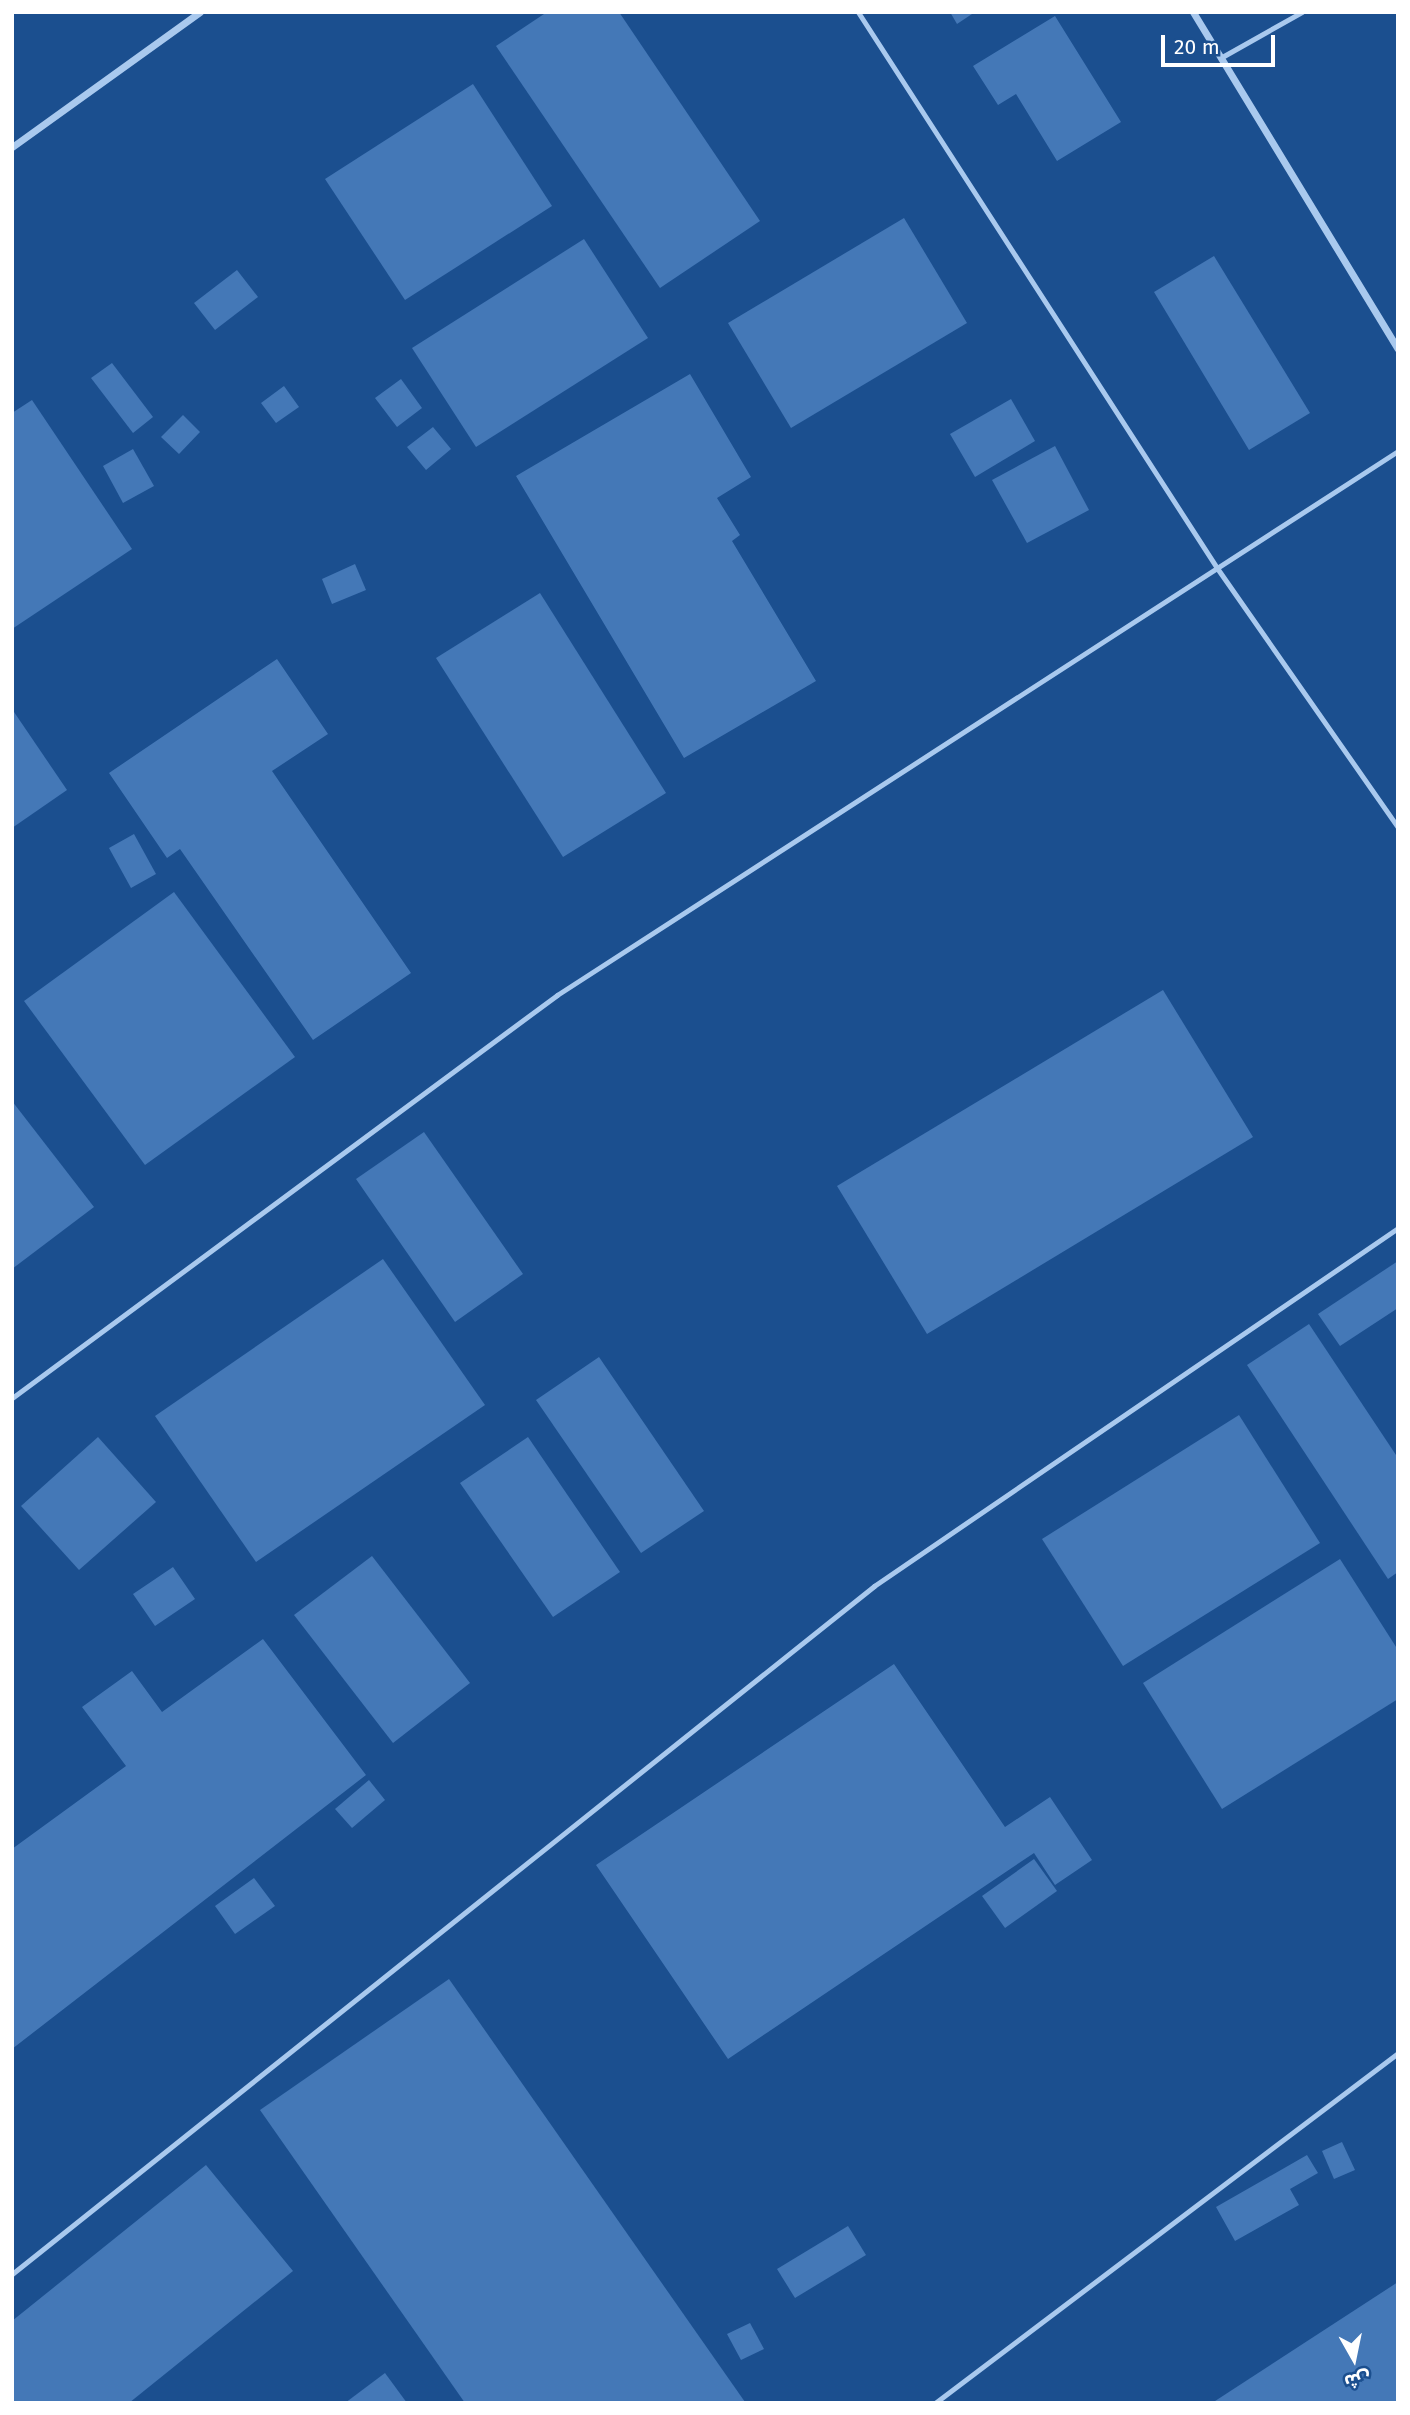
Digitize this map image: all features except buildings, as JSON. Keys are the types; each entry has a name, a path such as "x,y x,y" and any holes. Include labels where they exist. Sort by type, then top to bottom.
{"street":[{"path":"12,147 200,12"},
{"path":"1192,12 1222,57 1398,349"}],"lane":[{"path":"858,12 1217,568 1397,826"},
{"path":"1222,57 1302,12"},
{"path":"12,1398 557,995 1398,451"},
{"path":"12,2274 874,1586 1398,1228"},
{"path":"935,2403 1398,2053"}]}
